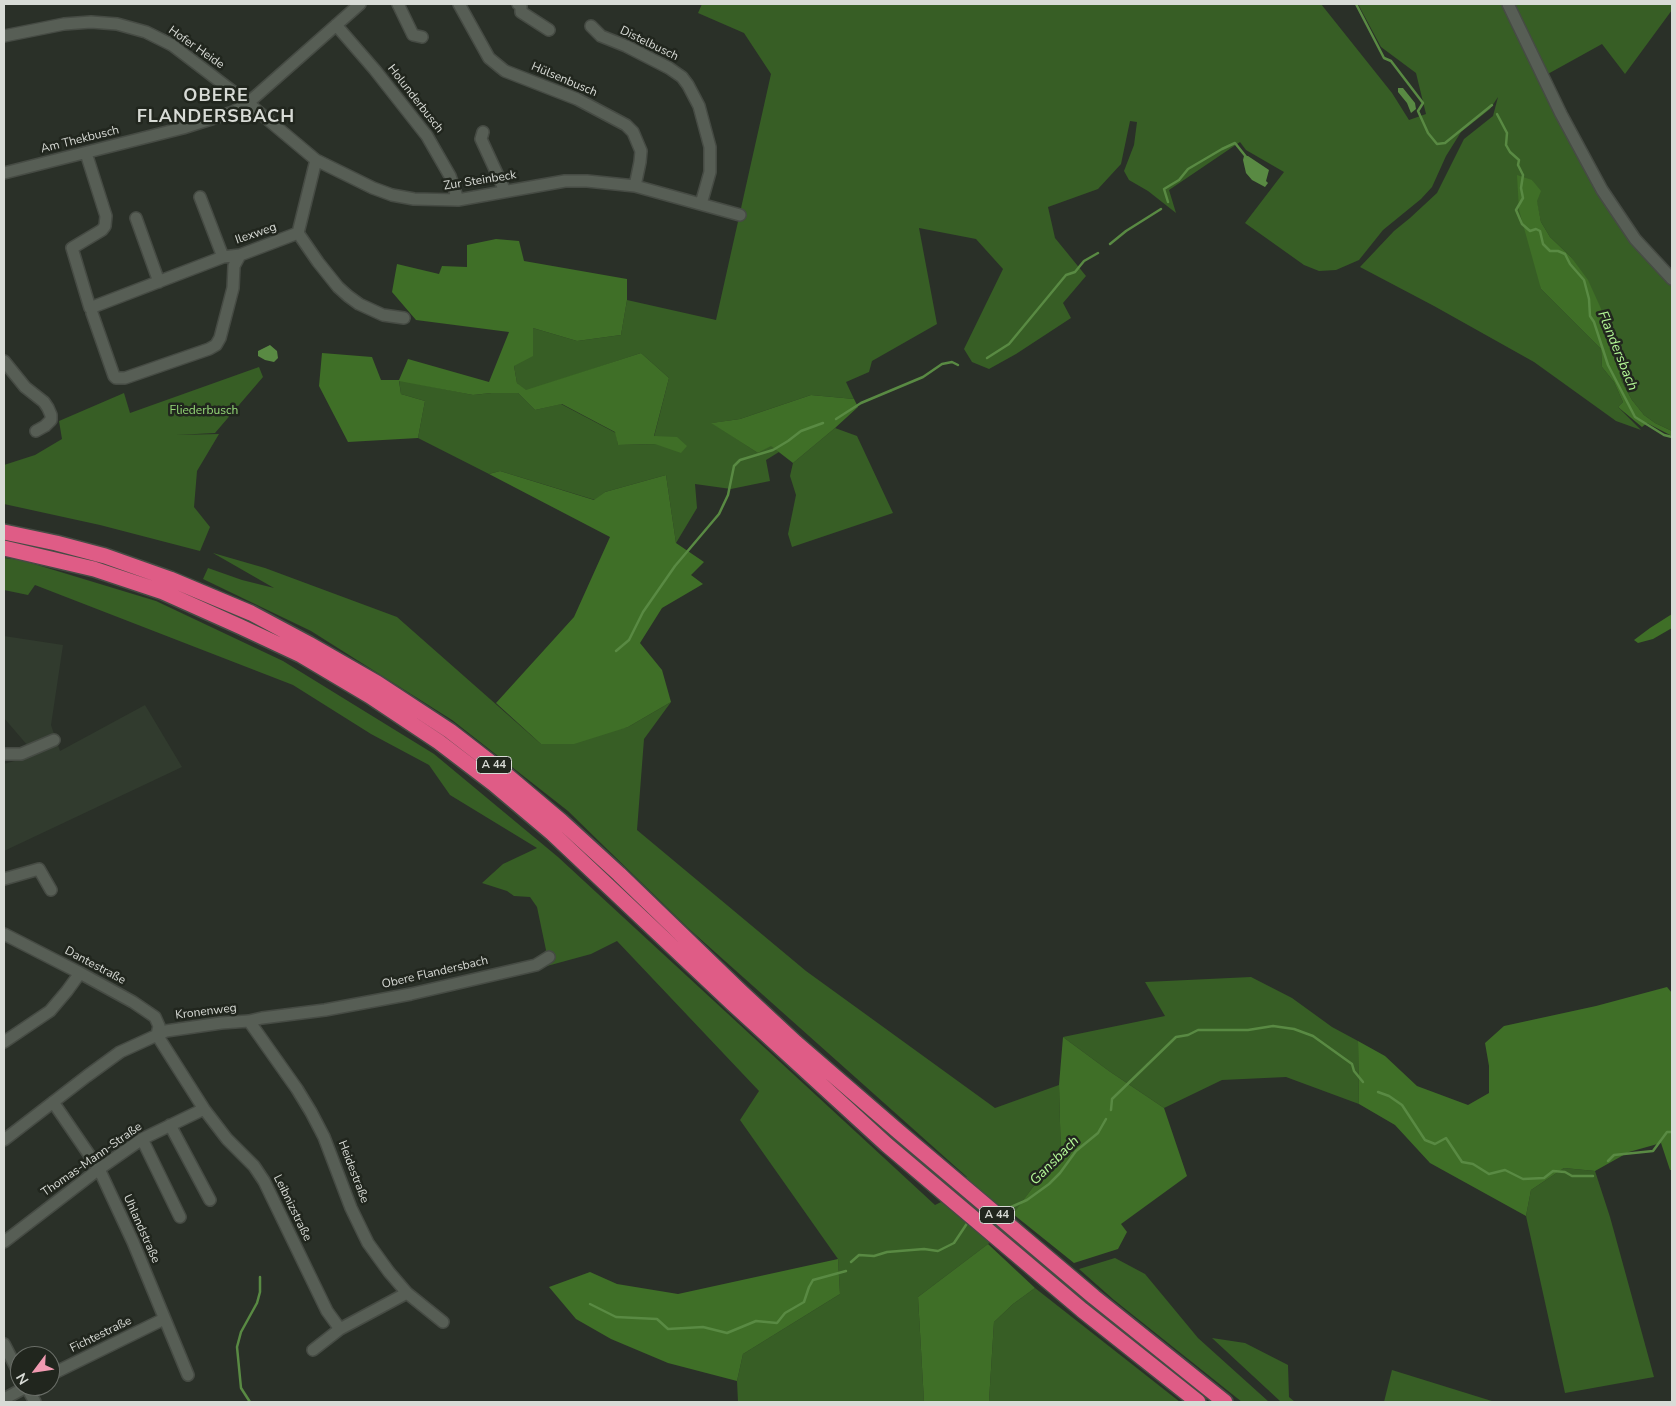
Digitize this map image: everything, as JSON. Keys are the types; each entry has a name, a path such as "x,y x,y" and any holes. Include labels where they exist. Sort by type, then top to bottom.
{"highway":[{"name":"A 44","path":"4,532 105,556 170,579 251,613 377,683 450,731 503,772 561,821 768,1017 899,1132 1094,1297 1225,1402"},
{"name":"A 44","path":"4,548 94,569 163,592 301,655 370,696 439,742 494,784 552,833 732,1003 887,1145 1082,1310 1198,1402"}],"street":[{"name":"Am Thekbusch","path":"4,174 200,124 233,112 248,103 360,4"},
{"path":"398,4 413,35 422,37"},
{"name":"Hülsenbusch","path":"459,4 490,58 500,67 577,99 626,125 633,132 640,151 640,162 635,186"},
{"path":"518,4 521,6 522,12 549,30"},
{"path":"1508,4 1571,134 1602,190 1635,239 1672,279"},
{"name":"Hofer Heide","path":"4,36 64,24 91,22 104,22 146,32 172,45 248,103"},
{"name":"Holunderbusch","path":"336,25 375,70 427,136 450,176 458,200"},
{"name":"Distelbusch","path":"591,26 601,36 626,46 669,68 688,85 699,106 710,147 710,172 701,204"},
{"name":"Zur Steinbeck","path":"248,103 316,160 373,188 392,195 414,200 458,200 565,181 587,180 635,186 740,215"},
{"path":"483,132 481,139 505,191"},
{"path":"86,153 106,216 105,226 102,230 72,248 91,310 116,378 120,379 156,368 216,345 220,338 233,288 234,266 240,254"},
{"path":"316,160 298,234 338,287 348,296 359,304 383,315 404,318"},
{"name":"Ilexweg","path":"200,197 223,257"},
{"path":"136,218 159,282"},
{"name":"Ilexweg","path":"91,310 223,257 240,254 298,234"},
{"path":"4,361 25,386 44,402 48,408 51,420 36,431"},
{"path":"4,754 21,754 54,740"},
{"path":"4,878 39,869 50,890"},
{"name":"Dantestraße","path":"4,934 80,972 133,1002 155,1017 159,1026 157,1035"},
{"name":"Obere Flandersbach","path":"325,1010 411,994 536,965 549,957"},
{"path":"4,1042 50,1011 68,992 80,972"},
{"name":"Kronenweg","path":"6,1135 120,1052 166,1031 325,1010"},
{"name":"Heidestraße","path":"249,1021 311,1112 324,1137 351,1208 368,1243 407,1293 443,1322"},
{"path":"157,1035 204,1109"},
{"name":"Uhlandstraße","path":"53,1102 99,1169 133,1242 188,1375"},
{"name":"Thomas-Mann-Straße","path":"4,1242 99,1169 142,1139 204,1109"},
{"name":"Leibnizstraße","path":"204,1109 226,1139 254,1166 264,1181 327,1311 340,1330"},
{"path":"170,1125 210,1200"},
{"path":"142,1139 180,1217"},
{"path":"313,1350 340,1330 407,1293"},
{"name":"Fichtestraße","path":"60,1370 164,1319"},
{"path":"4,1344 10,1356"}],"shaded area":[{"path":"1398,88 1403,88 1415,103 1416,109 1411,113 1407,103 1398,92"},
{"path":"1244,156 1248,156 1269,170 1266,181 1268,183 1265,187 1252,180 1246,173"},
{"path":"1517,175 1532,180 1541,191 1537,201 1541,222 1550,237 1571,257 1588,280 1603,313 1622,382 1632,400 1644,415 1672,431 1672,436 1647,423 1642,427 1618,407 1623,402 1614,382 1602,367 1601,349 1541,289 1519,210"},
{"path":"496,239 519,241 524,261 627,279 627,300 621,335 577,341 533,328 533,356 514,366 517,383 526,390 641,353 669,378 654,436 677,437 687,446 681,453 655,444 618,445 615,432 562,404 535,410 518,393 473,395 399,381 401,394 425,401 418,438 348,442 319,386 322,353 372,357 381,380 399,380 408,359 489,382 509,332 416,320 392,292 397,264 439,274 442,266 467,267 467,245"},
{"path":"270,345 277,351 278,358 274,362 258,356 258,351"},
{"path":"811,395 854,399 858,407 793,463 771,446 758,453 711,423 740,419"},
{"path":"500,471 594,500 605,492 666,475 676,543 704,562 691,575 703,584 662,608 640,643 662,670 671,702 628,727 574,744 541,744 496,703 574,617 610,537 489,474"},
{"path":"1672,614 1672,628 1653,639 1638,643 1634,640 1650,628"},
{"path":"4,636 63,645 51,725 60,751 145,705 182,767 4,851 4,764 25,758 28,746 4,718"},
{"path":"1667,987 1672,993 1672,1170 1670,1170 1661,1143 1629,1152 1595,1171 1564,1168 1531,1190 1526,1216 1430,1163 1395,1125 1359,1104 1358,1041 1385,1056 1417,1086 1468,1105 1489,1093 1489,1066 1485,1043 1504,1026 1596,1006"},
{"path":"1063,1037 1164,1108 1187,1176 1121,1224 1127,1232 1118,1249 1074,1263 1013,1214 1033,1187 1061,1160 1059,1085"},
{"path":"988,1244 1035,1288 1013,1304 994,1322 989,1401 924,1402 918,1297"},
{"path":"838,1259 840,1294 743,1354 737,1381 668,1363 611,1339 576,1319 549,1287 590,1272 617,1284 678,1294"}],"green space":[{"path":"702,4 1321,4 1392,93 1409,120 1426,114 1416,73 1381,47 1358,4 1504,4 1582,162 1672,284 1672,431 1644,415 1632,400 1622,382 1603,313 1571,257 1550,237 1541,222 1532,180 1541,289 1601,349 1602,367 1614,382 1623,402 1618,407 1641,430 1616,421 1534,362 1360,267 1394,231 1437,193 1464,139 1493,116 1498,97 1490,109 1461,132 1446,156 1432,187 1421,199 1383,230 1359,260 1336,270 1319,271 1304,265 1245,223 1284,172 1246,150 1240,142 1169,190 1176,213 1148,191 1129,180 1124,171 1134,145 1137,122 1130,121 1121,164 1098,189 1048,207 1055,238 1086,276 1063,303 1071,318 1016,354 989,369 972,362 964,349 1003,269 976,239 919,228 937,324 872,361 869,372 846,382 854,399 811,395 740,419 712,423 758,453 771,445 779,452 766,460 770,481 731,489 695,484 697,508 676,543 666,475 605,492 595,500 500,471 489,474 418,438 425,401 401,394 399,380 473,395 518,393 535,410 561,404 616,433 618,445 655,444 654,437 669,378 641,353 526,391 517,383 514,366 533,328 577,341 621,335 627,300 716,320 771,74 744,33 698,13"},
{"path":"1512,4 1672,4 1672,10 1625,74 1602,44 1546,75"},
{"name":"Fliederbusch","path":"259,367 263,377 215,433 176,435 219,434 197,471 194,507 210,527 200,551 100,525 4,504 4,465 35,455 62,439 59,421 124,393 130,413"},
{"path":"835,428 857,436 893,513 792,547 788,534 796,495 790,476 793,463"},
{"path":"213,553 265,568 397,617 541,744 628,727 671,702 644,739 637,830 806,971 995,1108 1059,1085 1061,1160 1033,1187 996,1238 918,1297 924,1402 738,1402 737,1381 743,1354 840,1294 838,1259 740,1120 759,1091 617,941 591,954 536,969 546,950 537,907 530,897 514,896 507,891 482,883 503,864 537,848 450,795 429,765 371,734 293,685 35,585 28,595 4,590 4,558 21,560 156,601 283,661 434,754 558,857 935,1205 941,1202 967,1177 688,928 568,811 452,720 311,631 203,579 208,568 242,580 274,588"},
{"path":"1251,977 1292,998 1332,1027 1358,1041 1359,1104 1286,1077 1222,1080 1164,1108 1063,1037 1165,1016 1145,982"},
{"path":"1564,1168 1595,1171 1610,1217 1654,1377 1565,1393 1526,1216 1531,1190"},
{"path":"1115,1258 1145,1274 1198,1338 1269,1402 1242,1402 1114,1300 1079,1269"},
{"path":"1035,1288 1180,1402 977,1402 989,1401 994,1322 1013,1304"},
{"path":"1212,1338 1245,1343 1288,1365 1289,1397 1295,1402 1280,1401"},
{"path":"1392,1370 1495,1402 1384,1402"}],"waterway":[{"name":"Flandersbach","path":"1356,4 1384,58 1391,61 1423,103 1418,111 1428,133 1437,144 1445,143 1492,105"},
{"name":"Flandersbach","path":"1497,114 1507,133 1506,145 1510,152 1519,160 1518,165 1523,175 1521,188 1523,198 1516,210 1522,224 1530,231 1536,229 1540,231 1543,244 1550,251 1558,251 1565,254 1570,264 1584,280 1589,299 1590,316 1594,322 1608,365 1635,417 1664,435 1672,437"},
{"path":"1168,202 1164,189 1179,180 1188,169 1222,149 1235,143 1247,158"},
{"path":"1110,244 1126,231 1161,209"},
{"path":"987,358 1009,344 1066,275 1075,272 1084,261 1098,253"},
{"path":"836,419 861,403 923,377 942,364 952,362 958,365"},
{"path":"616,651 629,640 643,612 675,566 719,514 728,495 734,466 740,460 773,450 801,431 823,423"},
{"name":"Gansbach","path":"1111,1110 1112,1099 1176,1037 1188,1035 1198,1030 1248,1030 1273,1026 1294,1029 1313,1036 1352,1064 1354,1071 1363,1082"},
{"name":"Gansbach","path":"1378,1092 1389,1096 1402,1105 1425,1140 1435,1144 1446,1138 1462,1162 1473,1164 1489,1174 1505,1170 1523,1179 1544,1178 1553,1171 1565,1172 1572,1176 1593,1176"},
{"name":"Gansbach","path":"1002,1211 1027,1200 1049,1184 1060,1173 1076,1151 1098,1133 1106,1119"},
{"name":"Gansbach","path":"1608,1161 1614,1155 1653,1151 1667,1132 1672,1132"},
{"name":"Gansbach","path":"851,1262 859,1255 874,1256 887,1252 924,1249 938,1251 954,1243 968,1222"},
{"name":"Gansbach","path":"590,1304 616,1317 657,1319 668,1329 703,1327 727,1333 756,1321 777,1323 785,1313 804,1302 813,1280 846,1271"},
{"path":"250,1402 241,1388 237,1347 241,1332 257,1303 260,1292 260,1277"}],"district":[{"name":"OBERE FLANDERSBACH","path":"216,107"}]}
